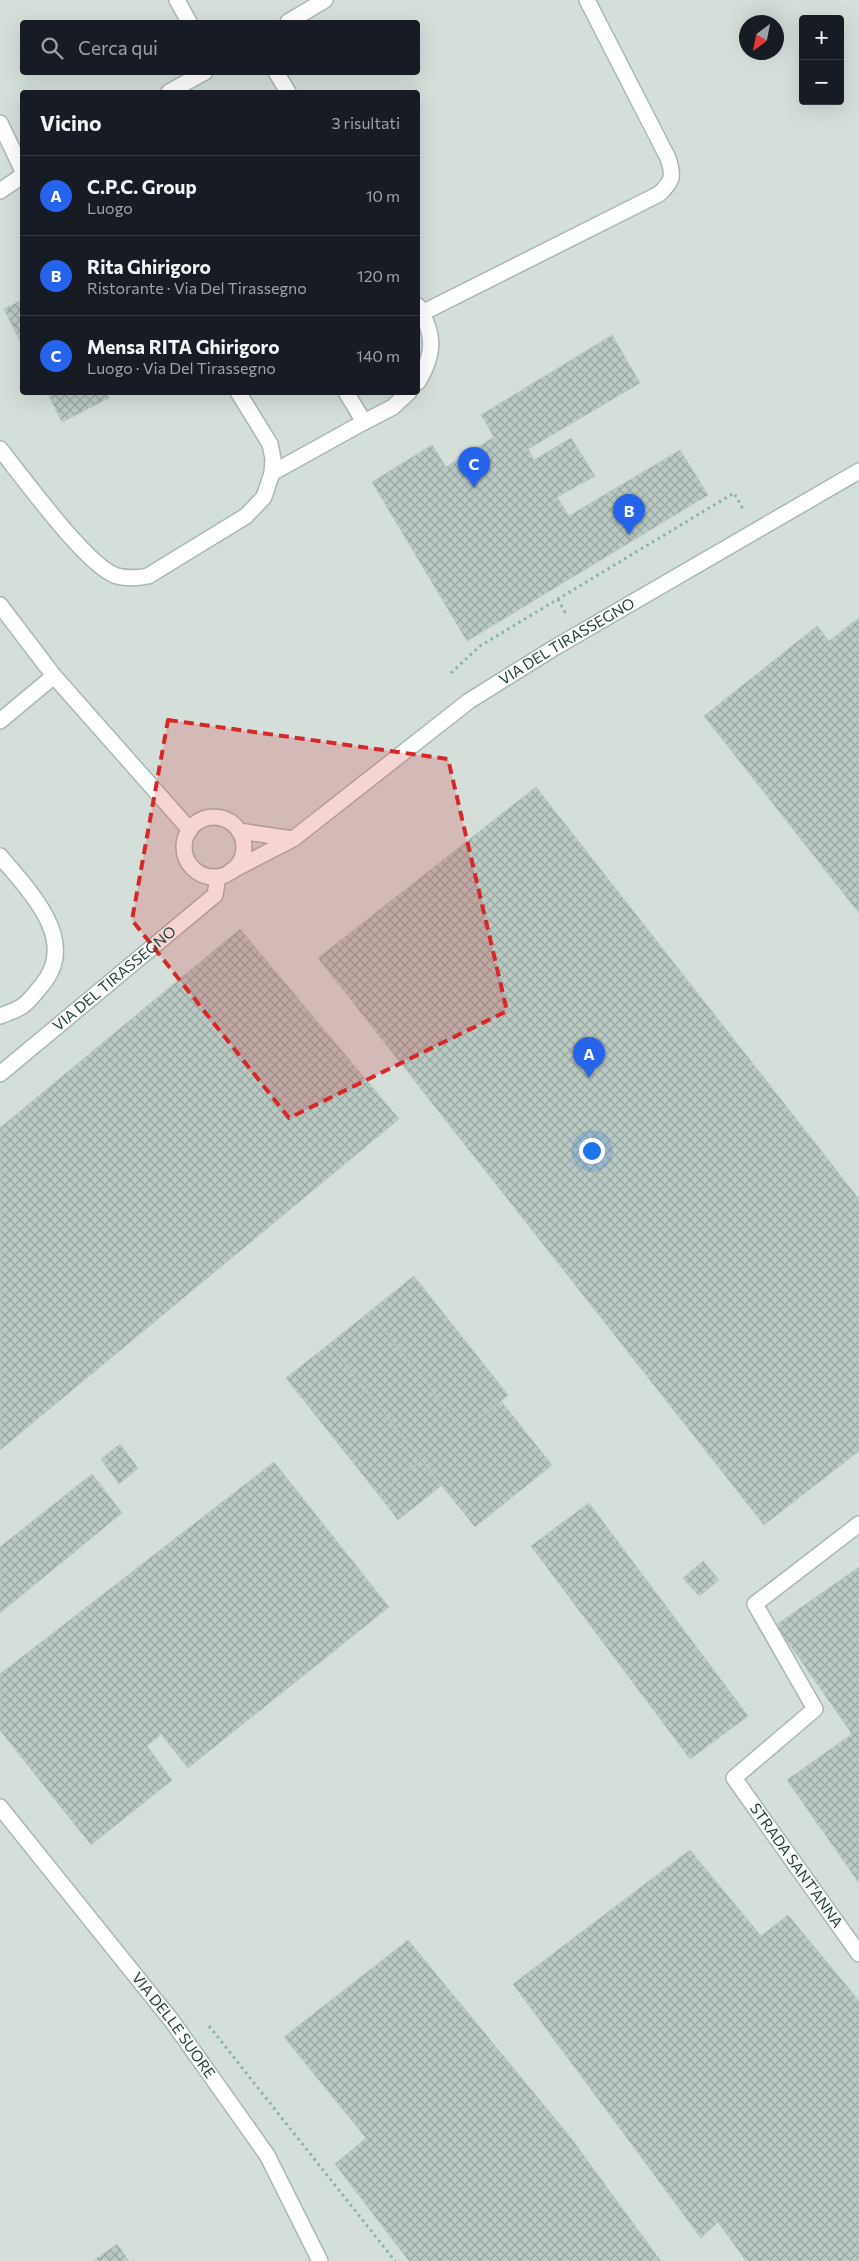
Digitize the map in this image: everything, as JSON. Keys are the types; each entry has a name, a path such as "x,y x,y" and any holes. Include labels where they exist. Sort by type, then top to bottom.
{"street":[{"path":"177,0 188,20"},
{"path":"291,20 325,0"},
{"path":"420,378 429,362 432,348 430,332 420,310 659,194 672,180 672,171 668,158 587,0"},
{"path":"173,90 200,75"},
{"path":"278,75 287,90"},
{"path":"0,123 20,166"},
{"path":"0,191 20,177"},
{"path":"0,449 85,554 102,569 116,576 134,579 148,576 246,516 264,497 272,473 273,458 270,444 240,395"},
{"path":"348,395 364,422"},
{"path":"272,473 393,407 406,395"},
{"name":"VIA DEL TIRASSEGNO","path":"293,839 469,701 554,648 859,471"},
{"path":"0,605 54,676 190,830"},
{"path":"0,721 54,676"},
{"path":"206,819 224,820 239,831 293,839 225,874 198,873 186,858 186,838 190,830 206,819"},
{"path":"225,874 241,860 244,850 239,831"},
{"path":"0,856 43,908 54,937 55,954 50,976 24,1007 0,1016"},
{"name":"VIA DEL TIRASSEGNO","path":"0,1074 215,895 225,874"},
{"name":"STRADA SANT'ANNA","path":"859,1524 755,1604 815,1709 734,1778 859,1954"},
{"name":"VIA DELLE SUORE","path":"0,1807 172,2021 267,2155 320,2261"}],"path":[{"path":"451,673 480,646 734,493 754,532"}],"highlighted area":[{"path":"168,720 448,759 507,1011 289,1118 132,920"}],"shaded area":[{"path":"0,0 859,0 859,2261 0,2261"}],"building":[{"path":"20,301 20,341 4,309"},
{"path":"612,335 640,383 528,449 534,460 571,438 595,476 557,497 569,516 680,450 708,495 467,641 372,482 432,445 446,467 494,437 481,415"},
{"path":"48,395 108,395 109,398 62,422"},
{"path":"859,618 859,913 704,716 817,626 829,641"},
{"path":"536,787 859,1199 859,1451 764,1525 318,958"},
{"path":"240,929 399,1119 0,1450 0,1128"},
{"path":"414,1276 508,1395 464,1431 369,1312"},
{"path":"369,1312 464,1431 501,1401 552,1465 475,1527 329,1344"},
{"path":"329,1344 422,1460 378,1494 286,1378"},
{"path":"120,1444 138,1468 119,1484 101,1459"},
{"path":"422,1460 442,1485 398,1520 378,1494"},
{"path":"274,1462 389,1607 188,1768 161,1734 147,1746 172,1780 91,1845 0,1730 0,1674"},
{"path":"92,1474 122,1513 0,1613 0,1547"},
{"path":"589,1503 748,1716 690,1759 531,1546"},
{"path":"703,1561 719,1580 699,1596 683,1578"},
{"path":"859,1567 859,1883 787,1780 852,1734 776,1625"},
{"path":"690,1850 761,1936 788,1915 859,2001 859,2261 746,2261 718,2222 701,2238 513,1984"},
{"path":"408,1940 571,2138 657,2256 650,2261 409,2261 335,2164 366,2138 284,2037"},
{"path":"117,2244 129,2261 93,2261"},
{"path":"657,2256 661,2261 650,2261"}],"place":[{"name":"Mensa RITA Ghirigoro","path":"474,488"},
{"name":"Rita Ghirigoro","path":"629,535"},
{"name":"C.P.C. Group","path":"589,1078"}]}
